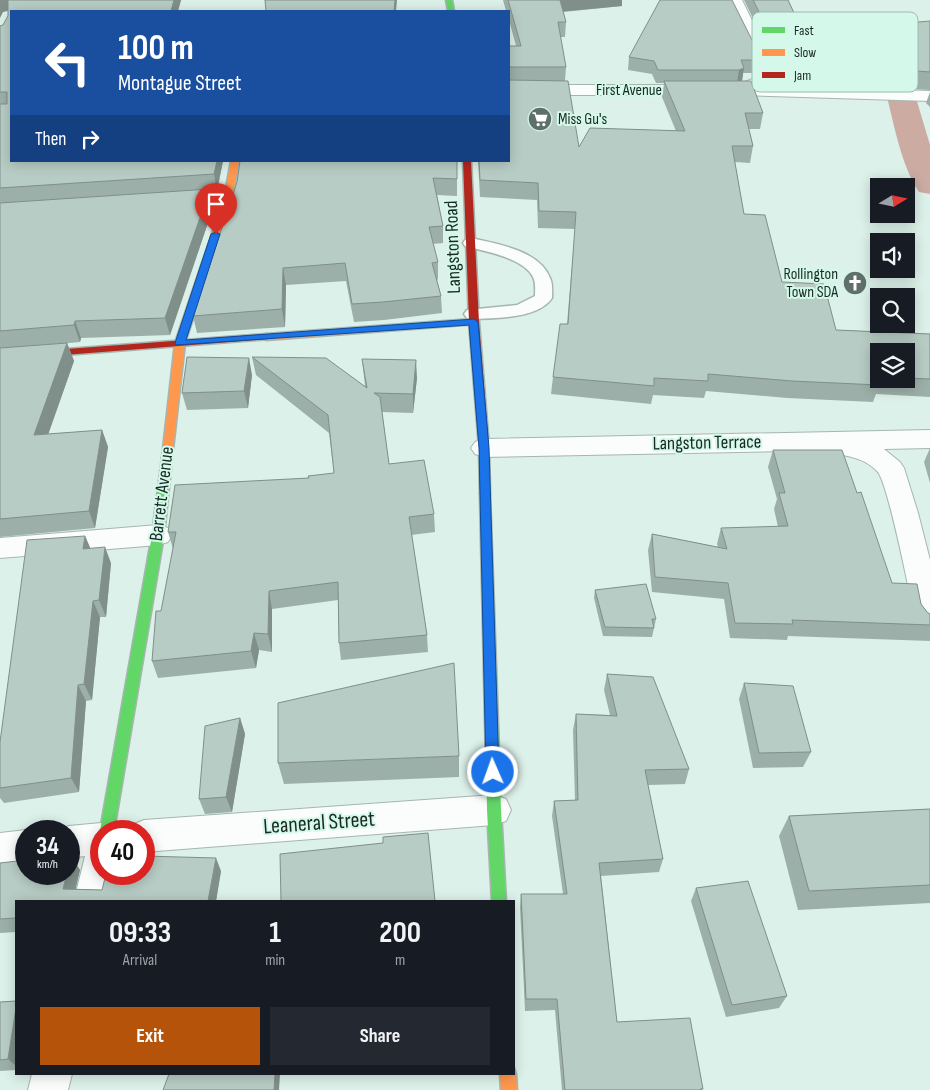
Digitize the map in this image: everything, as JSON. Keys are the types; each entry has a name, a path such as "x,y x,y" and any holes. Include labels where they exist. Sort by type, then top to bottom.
{"street":[{"path":"734,0 752,37"},
{"path":"739,90 752,85"},
{"name":"First Avenue","path":"510,90 752,90"},
{"name":"First Avenue","path":"799,92 930,96"},
{"name":"Barrett Avenue","path":"110,820 158,534 180,343 228,198 234,162"},
{"name":"Langston Road","path":"467,162 473,318 484,448 494,810 499,900"},
{"path":"208,200 228,198"},
{"path":"0,357 473,318"},
{"name":"Langston Terrace","path":"484,448 930,439"},
{"path":"817,441 871,452 891,468 905,513 930,619"},
{"path":"0,548 158,534"},
{"name":"Leaneral Street","path":"155,835 494,810"},
{"path":"0,848 15,847"},
{"path":"92,900 96,885"},
{"path":"48,1090 52,1075"},
{"path":"508,1075 509,1090"}],"lane":[{"path":"471,243 502,251 528,262 542,278 544,298 535,305 514,311 473,318"}],"building":[{"path":"8,0 174,0 171,10 10,10 10,162 217,162 214,174 0,188 0,104 7,104 7,92 0,92 0,26 3,25 8,16"},
{"path":"265,0 395,0 394,10 266,10"},
{"path":"508,0 560,0 566,22 558,22 566,67 510,67 510,46 521,46"},
{"path":"660,0 732,0 752,40 752,60 741,60 744,68 739,70 658,70 654,61 629,57"},
{"path":"753,0 788,0 794,12 759,12"},
{"path":"930,21 930,72 918,71 918,22"},
{"path":"510,80 568,81 579,147 590,128 685,131 664,81 751,81 752,92 755,92 763,113 745,113 753,146 732,146 744,214 765,215 782,282 824,284 836,330 870,331 870,333 930,334 930,379 915,378 915,343 870,343 870,385 792,381 708,374 708,381 654,378 654,386 553,377 560,324 568,324 576,212 539,211 538,183 480,180 479,162 510,162"},
{"path":"240,162 457,162 457,179 433,178 443,226 429,227 438,262 432,263 441,296 352,304 345,263 283,268 282,309 193,316 237,182"},
{"path":"210,189 165,318 75,321 74,325 0,331 0,203"},
{"path":"67,343 34,435 102,430 89,511 0,519 0,348"},
{"path":"187,357 249,358 244,391 182,393"},
{"path":"252,357 326,358 367,388 362,359 416,360 413,394 374,393 380,397 389,464 424,460 434,514 409,517 427,635 339,643 338,582 269,591 268,634 254,633 251,651 152,661 156,611 161,611 176,532 168,532 175,485 309,478 308,476 334,473 328,415"},
{"path":"773,450 842,450 857,493 861,492 892,583 917,584 921,604 930,614 930,625 792,620 793,624 735,623 728,583 655,577 652,534 727,549 721,528 788,526 779,493 785,493"},
{"path":"85,536 83,549 105,547 99,600 93,601 84,684 78,685 71,778 0,788 0,742 27,540"},
{"path":"646,584 656,619 652,619 654,628 605,627 595,590"},
{"path":"454,663 459,756 278,763 278,703"},
{"path":"607,674 653,677 689,769 645,770 663,859 599,863 617,1022 690,1018 703,1089 700,1090 565,1090 557,999 526,999 521,894 567,894 554,801 578,800 576,714 617,716"},
{"path":"744,683 793,686 811,752 759,753"},
{"path":"240,718 226,797 199,799 205,726"},
{"path":"930,809 930,885 809,891 789,816"},
{"path":"428,833 435,900 281,900 280,854 383,843 383,837"},
{"path":"155,856 216,858 208,900 15,900 15,918 0,919 0,863 15,861 15,885 64,885 63,889 102,890 103,885 155,885"},
{"path":"748,881 787,996 732,1005 696,888"},
{"path":"15,1001 15,1014 8,1059 0,1060 0,1002"},
{"path":"169,1075 275,1075 274,1090 163,1090"}],"waterway":[{"path":"918,72 930,65"},
{"path":"900,92 919,158 930,185"}],"traffic: fast":[{"path":"449,0 451,10"},
{"path":"109,820 158,535 167,458"},
{"path":"485,494 494,810 499,900"}],"traffic: slow":[{"path":"167,458 180,343 228,198 235,162"},
{"path":"266,337 474,322"},
{"path":"508,1075 509,1090"}],"traffic: jam":[{"path":"467,162 474,322 484,448 485,494"},
{"path":"0,357 266,337"}],"place":[{"name":"Miss Gu's","path":"540,119"},
{"name":"Rollington Town SDA","path":"855,283"}],"route":[{"path":"216,234 180,343 474,322 484,448 493,772"}]}
